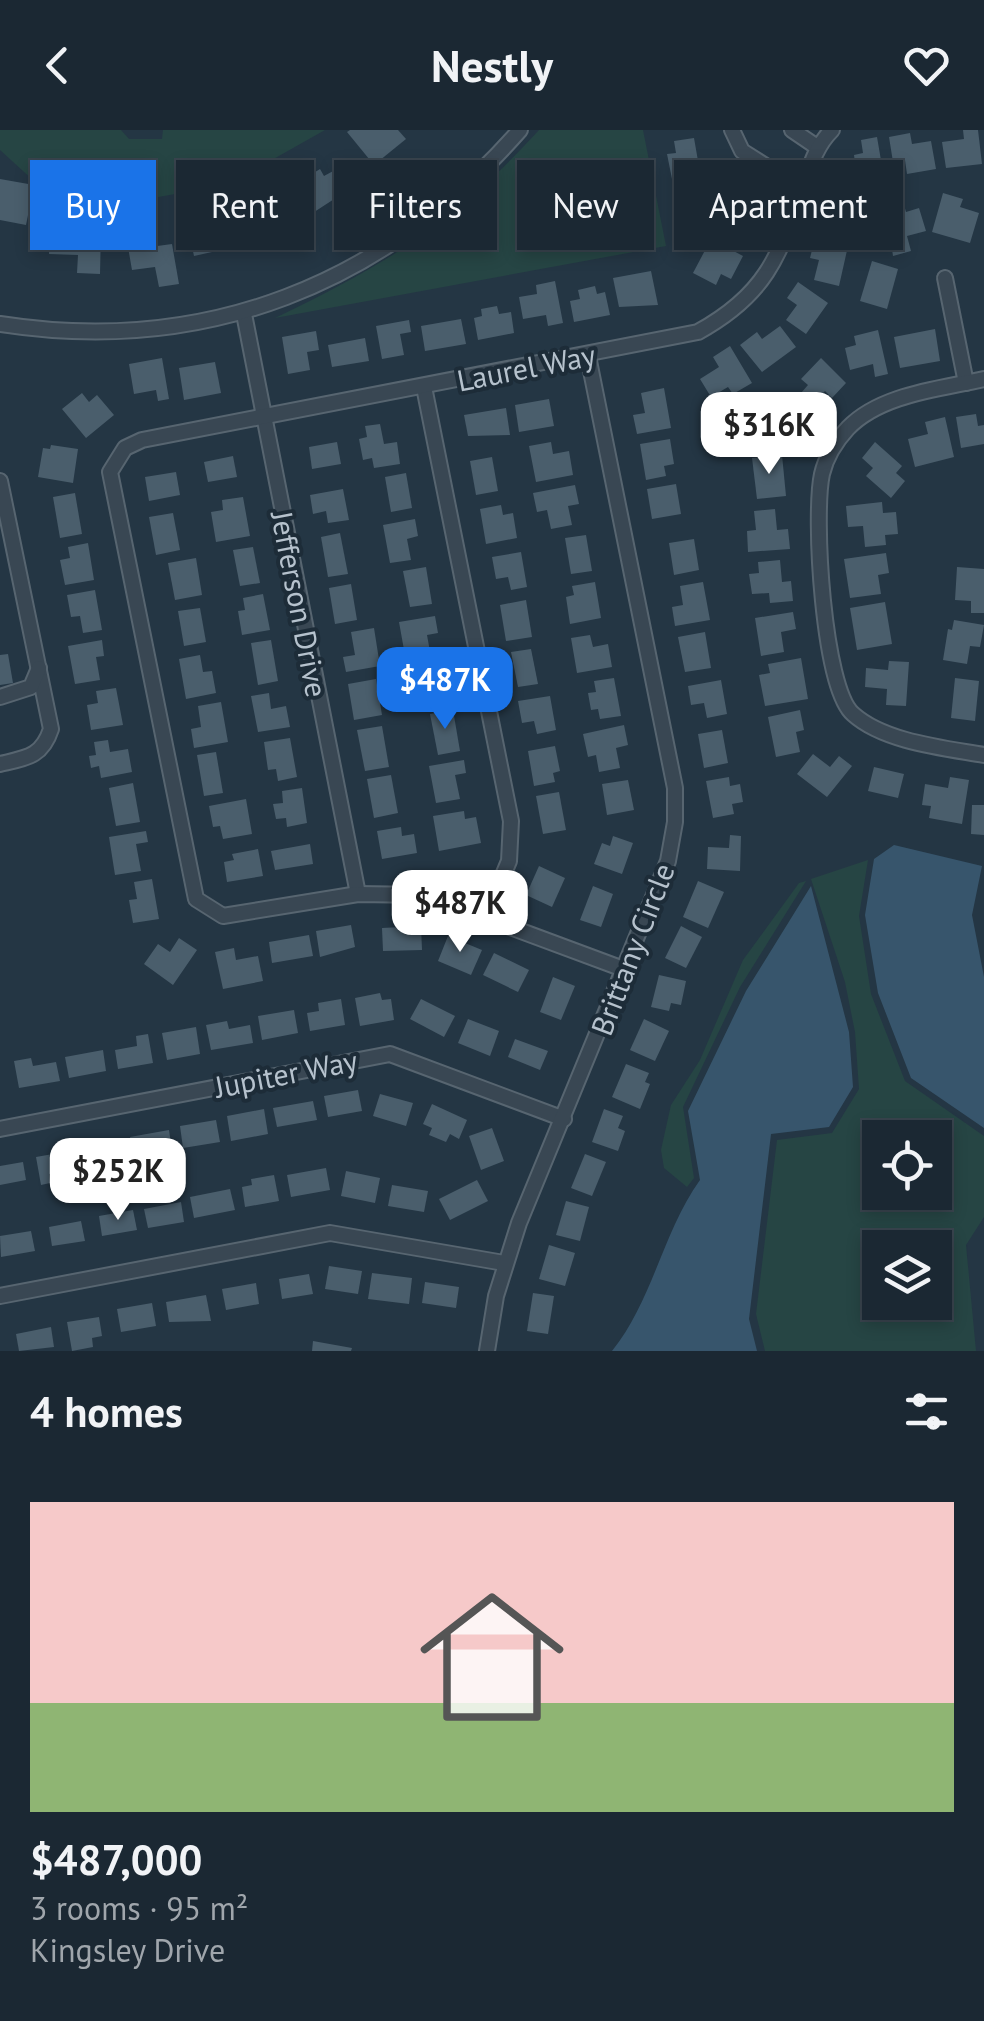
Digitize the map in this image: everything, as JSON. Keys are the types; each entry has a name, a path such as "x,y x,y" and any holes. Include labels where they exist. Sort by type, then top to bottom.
{"street":[{"path":"0,324 89,332 147,332 244,314 365,262 418,227 458,194 520,130"},
{"path":"732,130 742,151 756,160"},
{"path":"792,130 817,146"},
{"name":"Laurel Way","path":"812,160 817,146 832,130"},
{"name":"Laurel Way","path":"358,894 240,916 209,912 190,886 110,489 114,462 125,448 142,440 698,332 725,317 755,292 772,269 779,250"},
{"path":"945,278 966,383"},
{"name":"Jefferson Drive","path":"244,314 358,894"},
{"name":"Brittany Circle","path":"487,1351 504,1263 626,970 668,861 676,822 674,788 588,356"},
{"path":"984,379 897,400 851,426 834,445 822,470 818,503 834,679 850,712 875,730 984,755"},
{"path":"424,386 512,821 508,860 486,916"},
{"path":"0,482 51,729 46,745 34,756 0,764"},
{"path":"0,697 31,687 40,667"},
{"path":"358,894 424,895 626,970"},
{"name":"Jupiter Way","path":"0,1129 390,1054 564,1119"},
{"path":"0,1296 330,1233 504,1263"}],"green space":[{"path":"0,130 121,130 129,139 162,139 163,130 325,130 272,160 176,160 176,194 156,197 156,160 30,160 30,177 0,150"},
{"path":"539,130 643,130 649,160 517,160 517,250 644,250 275,318 400,250 497,250 497,173"},
{"path":"654,185 666,246 654,248"},
{"path":"868,860 859,916 871,994 905,1081 984,1136 984,1217 966,1245 976,1351 765,1351 756,1314 777,1140 832,1133 859,1089 855,1032 845,982 811,879"},
{"path":"806,881 740,987 683,1107 694,1178 687,1187 664,1168 661,1150 671,1105 700,1060 743,960 799,883"}],"water":[{"path":"894,845 982,866 972,915 984,977 984,1128 911,1078 878,993 865,915 874,859"},
{"path":"811,886 849,1032 853,1087 829,1127 771,1134 749,1319 757,1351 612,1351 638,1310 676,1221 700,1180 688,1111 746,991"}],"building":[{"path":"398,130 406,139 380,160 370,160 347,132"},
{"path":"963,130 978,130 982,164 946,168 942,142 964,139"},
{"path":"910,133 912,144 931,141 936,169 907,174 905,160 893,160 889,137"},
{"path":"877,137 881,160 855,160 854,155 863,153 861,140"},
{"path":"694,138 698,160 674,160 673,184 667,154 676,153 674,141"},
{"path":"320,169 324,176 334,171 334,199 314,212 314,173"},
{"path":"0,179 30,184 26,225 0,220"},
{"path":"943,193 963,199 960,207 979,213 970,243 932,232"},
{"path":"903,205 906,212 919,208 926,231 907,236 911,251 893,256 892,250 903,250"},
{"path":"172,244 179,284 159,287 155,267 132,270 128,250 156,250 156,246"},
{"path":"49,250 101,250 100,274 77,273 78,255 49,254"},
{"path":"193,250 221,250 194,256"},
{"path":"705,250 732,250 743,256 731,279 721,274 716,285 693,273"},
{"path":"812,250 847,250 839,286 814,280 819,260 810,258"},
{"path":"872,261 898,269 887,309 860,301"},
{"path":"651,271 658,305 619,307 613,278"},
{"path":"555,281 563,323 548,326 546,315 523,319 519,297 537,294 536,285"},
{"path":"798,282 828,303 806,334 786,320 797,305 787,298"},
{"path":"595,286 597,294 605,292 610,315 574,322 570,301 580,299 578,290"},
{"path":"497,306 499,314 511,312 514,333 478,340 474,318 482,316 481,309"},
{"path":"461,319 466,344 425,351 421,326"},
{"path":"409,320 411,332 400,334 404,355 382,359 376,326"},
{"path":"780,326 796,347 762,372 740,345 757,332 762,339"},
{"path":"935,329 940,361 900,368 894,337"},
{"path":"878,330 888,374 875,377 873,364 850,370 845,348 856,345 854,336"},
{"path":"316,331 319,350 307,352 310,370 288,374 282,337"},
{"path":"365,338 369,361 332,367 328,345"},
{"path":"730,346 752,383 733,394 728,387 711,397 700,379 719,367 713,357"},
{"path":"162,358 169,399 158,401 156,390 134,394 129,364"},
{"path":"821,358 846,383 832,398 825,391 812,404 801,393 808,385 801,379"},
{"path":"215,362 221,393 184,400 179,368"},
{"path":"664,388 671,428 637,434 633,415 645,413 641,393"},
{"path":"82,393 89,402 97,395 114,415 86,438 62,409"},
{"path":"549,399 554,426 519,432 515,405"},
{"path":"785,399 811,421 797,437 787,428 773,444 758,431 766,422 758,415 771,401 778,407"},
{"path":"506,408 510,435 468,436 464,415"},
{"path":"976,414 978,426 984,425 984,444 961,448 956,417"},
{"path":"945,417 954,457 915,467 908,439 928,434 925,422"},
{"path":"380,424 384,444 397,442 400,464 374,468 372,458 363,460 359,439 367,437 365,426"},
{"path":"670,439 674,464 664,466 666,476 646,480 640,444"},
{"path":"337,442 341,464 312,469 309,447"},
{"path":"551,442 553,454 569,451 573,475 536,482 529,446"},
{"path":"875,442 902,466 896,473 905,481 891,498 866,476 873,468 862,458"},
{"path":"51,445 78,449 73,483 38,477 43,448 50,449"},
{"path":"782,455 786,496 757,499 752,458"},
{"path":"233,456 237,477 208,482 204,462"},
{"path":"492,457 498,491 476,495 470,461"},
{"path":"176,472 180,495 149,501 145,477"},
{"path":"406,473 412,508 391,512 385,477"},
{"path":"676,484 681,514 652,519 647,489"},
{"path":"575,485 579,504 568,506 572,525 551,529 547,510 537,512 533,493"},
{"path":"343,489 349,520 328,523 326,511 313,514 310,495"},
{"path":"75,493 82,534 60,538 53,497"},
{"path":"243,497 250,536 216,542 211,512 223,510 222,500"},
{"path":"882,502 883,513 896,512 898,534 885,535 886,545 865,547 863,526 848,527 846,506"},
{"path":"501,505 503,515 513,513 517,538 486,544 480,509"},
{"path":"775,509 777,530 788,529 790,549 748,552 747,531 756,530 754,511"},
{"path":"173,513 180,550 156,555 149,517"},
{"path":"415,519 418,536 407,539 411,560 390,563 383,525"},
{"path":"340,533 348,574 328,577 321,537"},
{"path":"586,535 592,571 571,574 565,538"},
{"path":"694,539 699,570 674,575 669,543"},
{"path":"88,543 94,580 65,585 60,560 70,558 68,547"},
{"path":"253,547 260,583 240,586 233,550"},
{"path":"521,552 527,587 511,590 508,577 496,579 492,557"},
{"path":"886,553 889,573 878,575 881,594 850,598 844,559"},
{"path":"196,558 202,595 175,600 168,563"},
{"path":"780,560 782,582 791,581 793,601 770,603 769,593 752,594 749,574 759,573 758,562"},
{"path":"426,567 432,604 410,607 403,571"},
{"path":"957,567 984,569 984,613 971,613 971,601 955,600"},
{"path":"595,582 601,618 570,624 566,597 574,595 572,586"},
{"path":"703,582 710,620 675,626 672,607 683,605 680,586"},
{"path":"351,584 357,620 335,624 329,588"},
{"path":"95,590 102,630 83,633 80,616 71,617 67,595"},
{"path":"263,594 270,630 242,635 238,611 245,610 243,598"},
{"path":"526,600 532,637 506,641 500,605"},
{"path":"885,602 892,644 857,650 850,608"},
{"path":"200,608 206,642 184,646 178,611"},
{"path":"793,612 796,629 781,632 784,652 761,656 755,618"},
{"path":"435,616 438,633 427,635 431,657 406,661 399,622"},
{"path":"954,620 984,625 980,647 970,646 967,664 943,660 948,629 952,630"},
{"path":"374,628 380,666 346,672 343,657 355,655 351,632"},
{"path":"705,632 711,668 685,672 678,637"},
{"path":"590,635 593,647 608,644 612,667 577,673 571,638"},
{"path":"102,640 104,656 96,657 100,680 75,684 68,646"},
{"path":"271,640 278,681 258,685 251,643"},
{"path":"531,649 538,684 518,687 511,652"},
{"path":"8,654 13,683 0,685 0,655"},
{"path":"200,655 203,672 212,671 216,693 186,699 179,659"},
{"path":"801,658 808,699 765,706 759,675 770,673 768,664"},
{"path":"889,661 909,662 906,706 886,705 887,689 865,687 866,668 888,670"},
{"path":"444,664 451,702 429,706 422,668"},
{"path":"614,678 621,716 600,719 598,709 591,710 588,693 596,692 594,681"},
{"path":"955,678 979,681 975,721 951,718"},
{"path":"376,679 382,715 354,720 348,684"},
{"path":"721,680 727,714 707,718 704,703 691,705 688,686"},
{"path":"116,688 123,725 91,730 87,705 98,703 96,691"},
{"path":"269,693 271,709 286,706 290,727 258,732 251,696"},
{"path":"550,696 556,730 537,734 534,721 522,723 518,701"},
{"path":"221,702 228,742 194,748 191,729 201,727 198,706"},
{"path":"453,710 460,751 438,755 430,714"},
{"path":"800,710 804,730 796,732 800,752 776,757 768,717"},
{"path":"624,725 628,745 616,748 620,768 599,772 596,755 588,757 583,734"},
{"path":"382,726 389,767 365,771 357,730"},
{"path":"722,730 728,763 704,768 698,734"},
{"path":"290,738 297,777 278,781 276,769 268,770 264,742"},
{"path":"108,740 110,752 128,749 132,772 101,778 99,766 91,768 89,756 96,755 94,742"},
{"path":"555,746 560,771 553,773 555,782 534,786 528,751"},
{"path":"216,752 223,793 204,796 197,755"},
{"path":"813,754 830,767 839,756 852,766 827,797 797,774"},
{"path":"464,760 466,773 455,775 460,799 436,803 429,766"},
{"path":"874,767 904,774 898,798 868,791"},
{"path":"391,775 398,813 374,818 367,779"},
{"path":"729,777 730,786 740,784 743,802 732,804 734,814 713,818 706,781"},
{"path":"950,777 969,780 962,824 929,818 931,806 922,805 925,784 948,788"},
{"path":"628,780 634,810 607,815 602,784"},
{"path":"133,783 140,822 116,826 109,788"},
{"path":"302,788 307,823 287,827 286,818 276,819 273,804 283,803 282,791"},
{"path":"559,792 566,830 543,834 536,796"},
{"path":"246,799 252,834 223,839 220,826 213,827 209,806"},
{"path":"972,805 984,805 984,835 971,834"},
{"path":"464,811 465,819 476,817 481,843 439,851 433,816"},
{"path":"401,827 402,836 414,834 417,853 382,859 377,831"},
{"path":"146,831 148,842 136,844 141,871 115,875 109,837"},
{"path":"730,835 741,836 740,871 707,869 708,847 729,848"},
{"path":"613,836 633,843 622,874 594,864 602,843 610,846"},
{"path":"310,844 313,864 275,870 271,851"},
{"path":"258,849 263,876 227,882 224,862 234,860 232,854"},
{"path":"539,866 565,878 552,907 526,895"},
{"path":"152,879 159,919 133,923 129,900 137,899 134,882"},
{"path":"698,881 724,892 708,928 683,917"},
{"path":"593,886 613,894 601,927 580,920"},
{"path":"351,925 355,947 320,957 316,931"},
{"path":"421,926 422,950 383,951 382,928"},
{"path":"681,926 702,937 686,968 665,958"},
{"path":"309,935 313,956 272,963 269,942"},
{"path":"448,936 482,950 471,975 438,961"},
{"path":"179,938 197,950 173,985 144,964 158,944 170,952"},
{"path":"234,948 236,960 258,956 263,981 223,989 215,952"},
{"path":"494,953 529,970 518,992 483,975"},
{"path":"659,975 686,981 681,1005 671,1003 669,1011 651,1007"},
{"path":"553,977 575,986 561,1020 540,1012"},
{"path":"380,993 382,1000 391,999 394,1020 360,1026 355,998"},
{"path":"341,999 345,1025 310,1031 307,1013 319,1011 318,1003"},
{"path":"421,999 455,1016 444,1037 410,1019"},
{"path":"294,1010 298,1033 262,1040 258,1016"},
{"path":"468,1019 499,1031 490,1056 458,1043"},
{"path":"644,1019 669,1031 655,1061 630,1050"},
{"path":"227,1021 229,1029 250,1025 253,1043 211,1050 206,1025"},
{"path":"196,1027 200,1054 167,1060 162,1033"},
{"path":"148,1034 153,1063 118,1069 115,1050 137,1046 136,1036"},
{"path":"515,1039 548,1051 540,1070 508,1057"},
{"path":"103,1050 106,1071 69,1078 65,1057"},
{"path":"31,1058 33,1066 56,1062 60,1081 19,1088 14,1061"},
{"path":"626,1064 649,1073 645,1082 650,1084 640,1109 612,1097"},
{"path":"358,1090 362,1111 328,1117 324,1096"},
{"path":"380,1094 413,1103 406,1126 373,1116"},
{"path":"313,1101 317,1120 277,1127 273,1108"},
{"path":"432,1104 467,1120 459,1139 450,1134 446,1142 429,1135 432,1128 423,1124"},
{"path":"264,1109 268,1134 231,1141 227,1116"},
{"path":"604,1109 623,1116 618,1128 625,1131 618,1151 592,1142"},
{"path":"216,1120 220,1142 183,1148 180,1126"},
{"path":"492,1128 504,1161 481,1170 469,1136"},
{"path":"169,1130 172,1151 134,1158 130,1137"},
{"path":"119,1141 122,1160 111,1162 112,1169 89,1173 84,1147"},
{"path":"70,1151 74,1170 49,1174 50,1183 41,1185 36,1157"},
{"path":"585,1154 606,1162 592,1196 571,1188"},
{"path":"23,1162 26,1180 0,1185 0,1166"},
{"path":"326,1168 330,1190 291,1197 287,1175"},
{"path":"346,1171 380,1178 375,1203 341,1196"},
{"path":"274,1175 279,1201 245,1207 242,1187 252,1185 251,1179"},
{"path":"477,1180 488,1201 450,1220 439,1199"},
{"path":"392,1185 428,1191 424,1212 388,1206"},
{"path":"230,1189 235,1210 194,1218 190,1197"},
{"path":"566,1201 589,1207 580,1241 556,1235"},
{"path":"181,1202 184,1222 148,1228 144,1209"},
{"path":"133,1210 137,1230 102,1236 99,1216"},
{"path":"81,1221 85,1241 52,1246 49,1227"},
{"path":"31,1231 35,1251 1,1257 0,1236"},
{"path":"549,1245 575,1253 565,1286 539,1279"},
{"path":"329,1266 362,1271 358,1294 325,1289"},
{"path":"372,1273 412,1278 409,1304 368,1299"},
{"path":"309,1274 313,1294 282,1299 279,1279"},
{"path":"425,1282 459,1287 456,1308 422,1303"},
{"path":"256,1283 259,1304 226,1310 222,1289"},
{"path":"533,1293 554,1296 548,1334 527,1331"},
{"path":"206,1295 211,1321 169,1322 166,1302"},
{"path":"152,1303 156,1326 121,1332 117,1309"},
{"path":"99,1317 102,1336 92,1338 93,1347 72,1351 67,1322"},
{"path":"51,1327 54,1347 19,1351 16,1334"},
{"path":"313,1341 352,1348 312,1351"}]}
